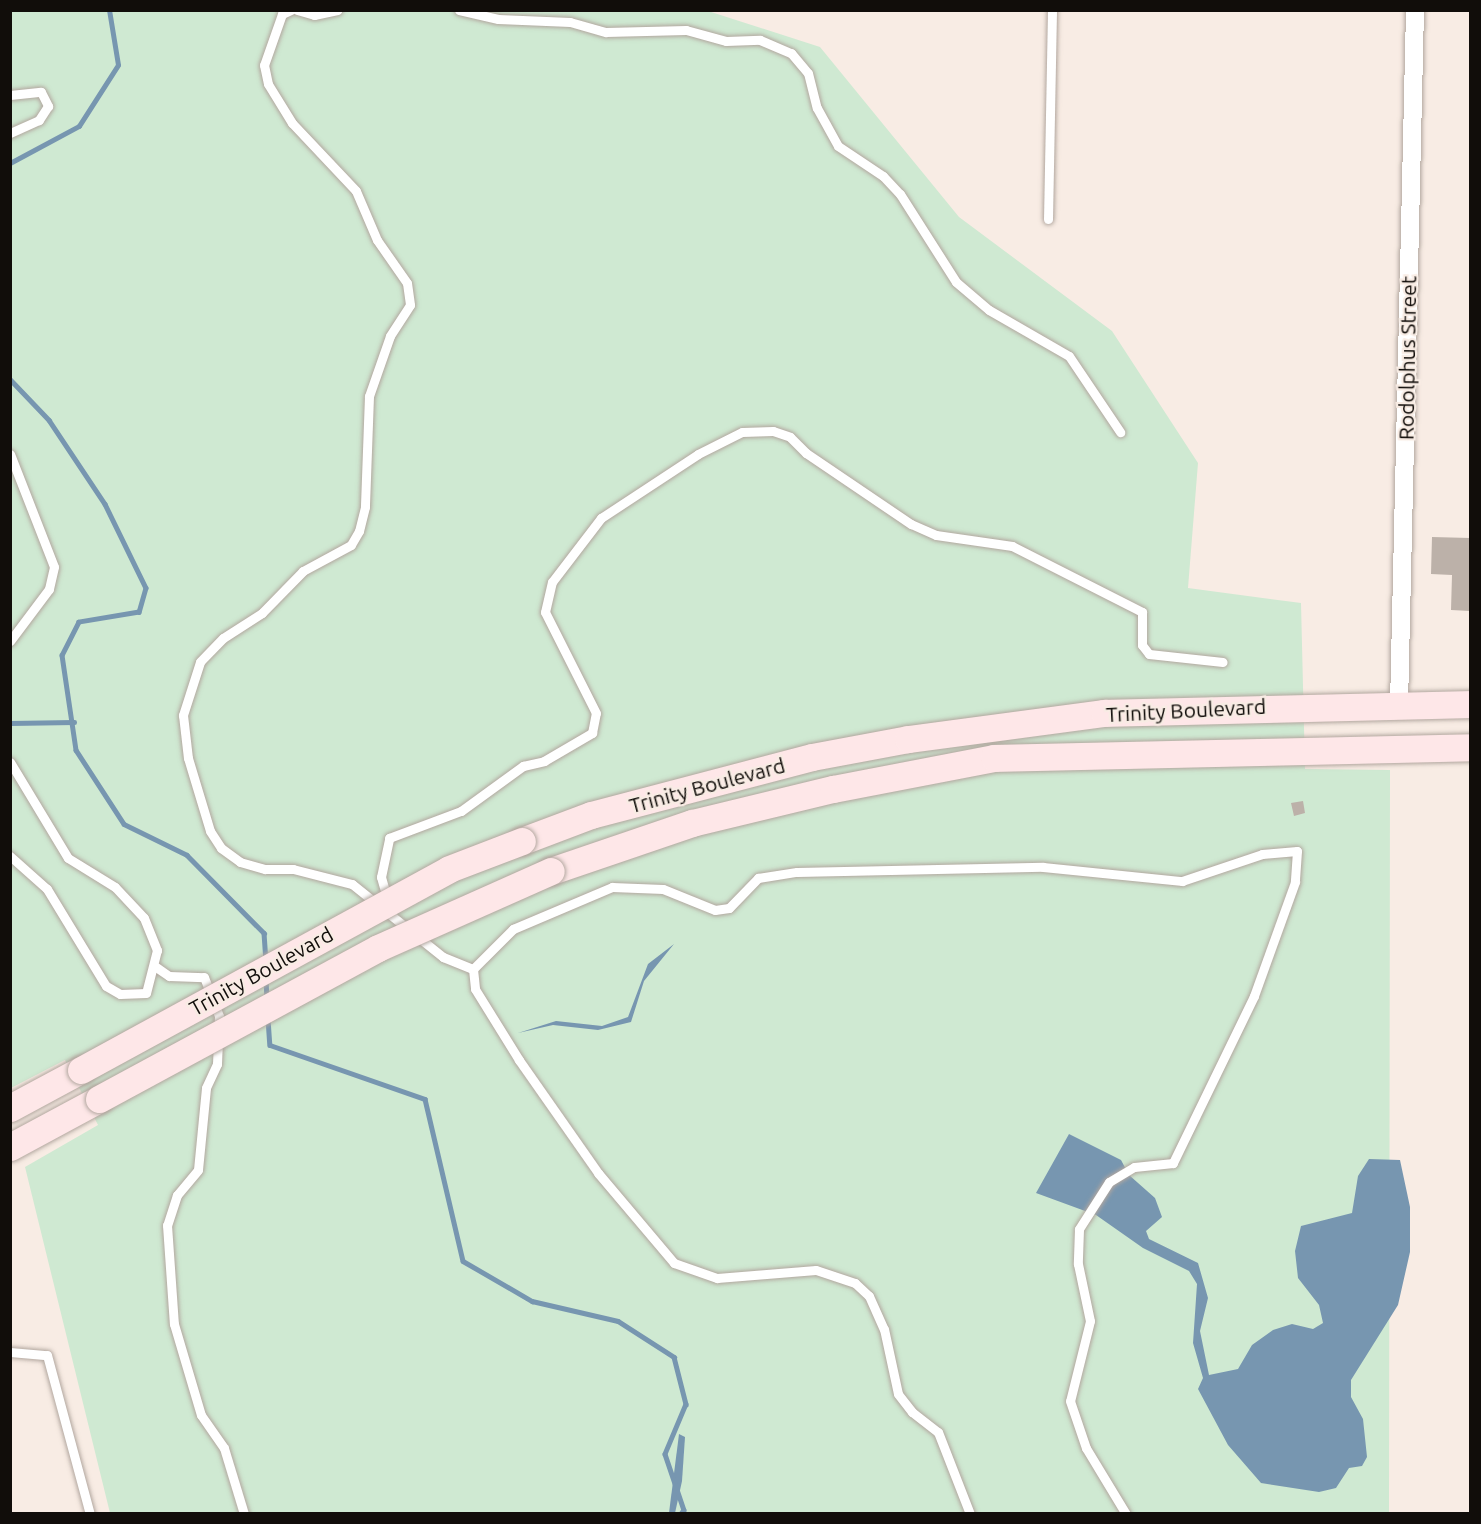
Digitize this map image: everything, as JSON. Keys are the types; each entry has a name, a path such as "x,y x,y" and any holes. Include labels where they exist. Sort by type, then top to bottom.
{"main road":[{"name":"Trinity Boulevard","path":"10,1108 449,869 591,815 801,759 908,740 1104,713 1470,704"},
{"name":"Trinity Boulevard","path":"10,1147 378,948 550,871 692,823 833,789 994,758 1470,747"}],"street":[{"name":"Rodolphus Street","path":"1399,705 1415,10"}],"lane":[{"path":"291,10 282,14 264,65 268,84 292,123 356,192 377,240 407,283 410,305 390,336 369,396 365,507 359,531 351,545 303,571 262,613 223,638 200,662 183,715 184,733 210,831 221,848 240,862 265,869 293,869 352,884 391,912 443,957 473,969"},
{"path":"297,10 314,15 337,10"},
{"path":"459,10 498,19 570,22 606,32 686,30 726,41 759,40 791,53 808,73 817,108 838,146 883,176 900,194 956,282 989,310 1069,356 1120,432"},
{"path":"1047,219 1052,10"},
{"path":"10,94 41,92 48,106 39,120 10,134"},
{"path":"391,912 381,877 389,838 462,811 523,766 544,760 592,733 596,713 545,612 552,582 571,554 601,518 623,502 742,432 773,430 790,437 806,453 911,524 936,535 1012,546 1142,612 1142,645 1149,654 1223,662"},
{"path":"10,454 54,567 49,590 10,641"},
{"path":"10,762 68,858 115,886 144,918 158,950 156,967 146,993 120,994 106,986 47,889 10,856"},
{"path":"473,969 513,929 612,886 663,889 715,910 729,908 758,878 797,872 1043,867 1182,881 1262,854 1297,851 1295,882 1254,996 1173,1163 1134,1167 1109,1182 1079,1229 1078,1258 1090,1321 1070,1401 1086,1448 1126,1514"},
{"path":"156,967 169,976 204,977 219,1016 217,1064 204,1101 198,1170 177,1195 167,1225 174,1324 201,1415 224,1448 244,1514"},
{"path":"473,969 475,988 519,1060 598,1173 674,1263 717,1278 816,1270 855,1283 869,1296 884,1329 898,1394 912,1412 938,1432 970,1514"},
{"path":"10,1352 48,1355 90,1514"}],"green space":[{"path":"11,11 708,11 820,47 959,217 1112,331 1198,463 1188,588 1301,603 1305,769 1390,770 1389,1513 110,1513 25,1167 98,1125 65,1060 11,1088"}],"water":[{"path":"674,944 644,981 631,1022 598,1030 553,1025 518,1033 556,1021 602,1026 628,1017 648,964"},
{"path":"1069,1134 1121,1160 1129,1175 1155,1198 1162,1217 1146,1231 1149,1239 1198,1263 1208,1298 1200,1331 1209,1375 1238,1369 1252,1345 1273,1330 1292,1324 1313,1329 1323,1323 1319,1305 1298,1278 1295,1251 1301,1226 1352,1213 1358,1176 1369,1159 1400,1160 1410,1207 1410,1252 1398,1305 1351,1380 1351,1397 1363,1419 1367,1457 1362,1466 1349,1468 1336,1488 1319,1492 1261,1483 1228,1445 1198,1389 1203,1378 1193,1343 1197,1284 1189,1271 1143,1248 1096,1215 1036,1193"},
{"path":"679,1434 685,1437 682,1481 675,1513 669,1513"}],"building":[{"path":"1432,537 1470,538 1470,611 1451,610 1452,575 1431,574"},
{"path":"1303,801 1305,813 1294,816 1291,803"}],"waterway":[{"path":"10,163 79,126 118,65 109,10"},
{"path":"10,379 49,420 105,504 146,588 139,612 79,622 62,655 76,750 124,824 187,855 264,933 266,959"},
{"path":"10,723 74,722"},
{"path":"266,980 267,998"},
{"path":"268,1019 270,1045 425,1099 463,1261 532,1301 618,1321 674,1357 686,1404 665,1454 684,1510 681,1514"}]}
